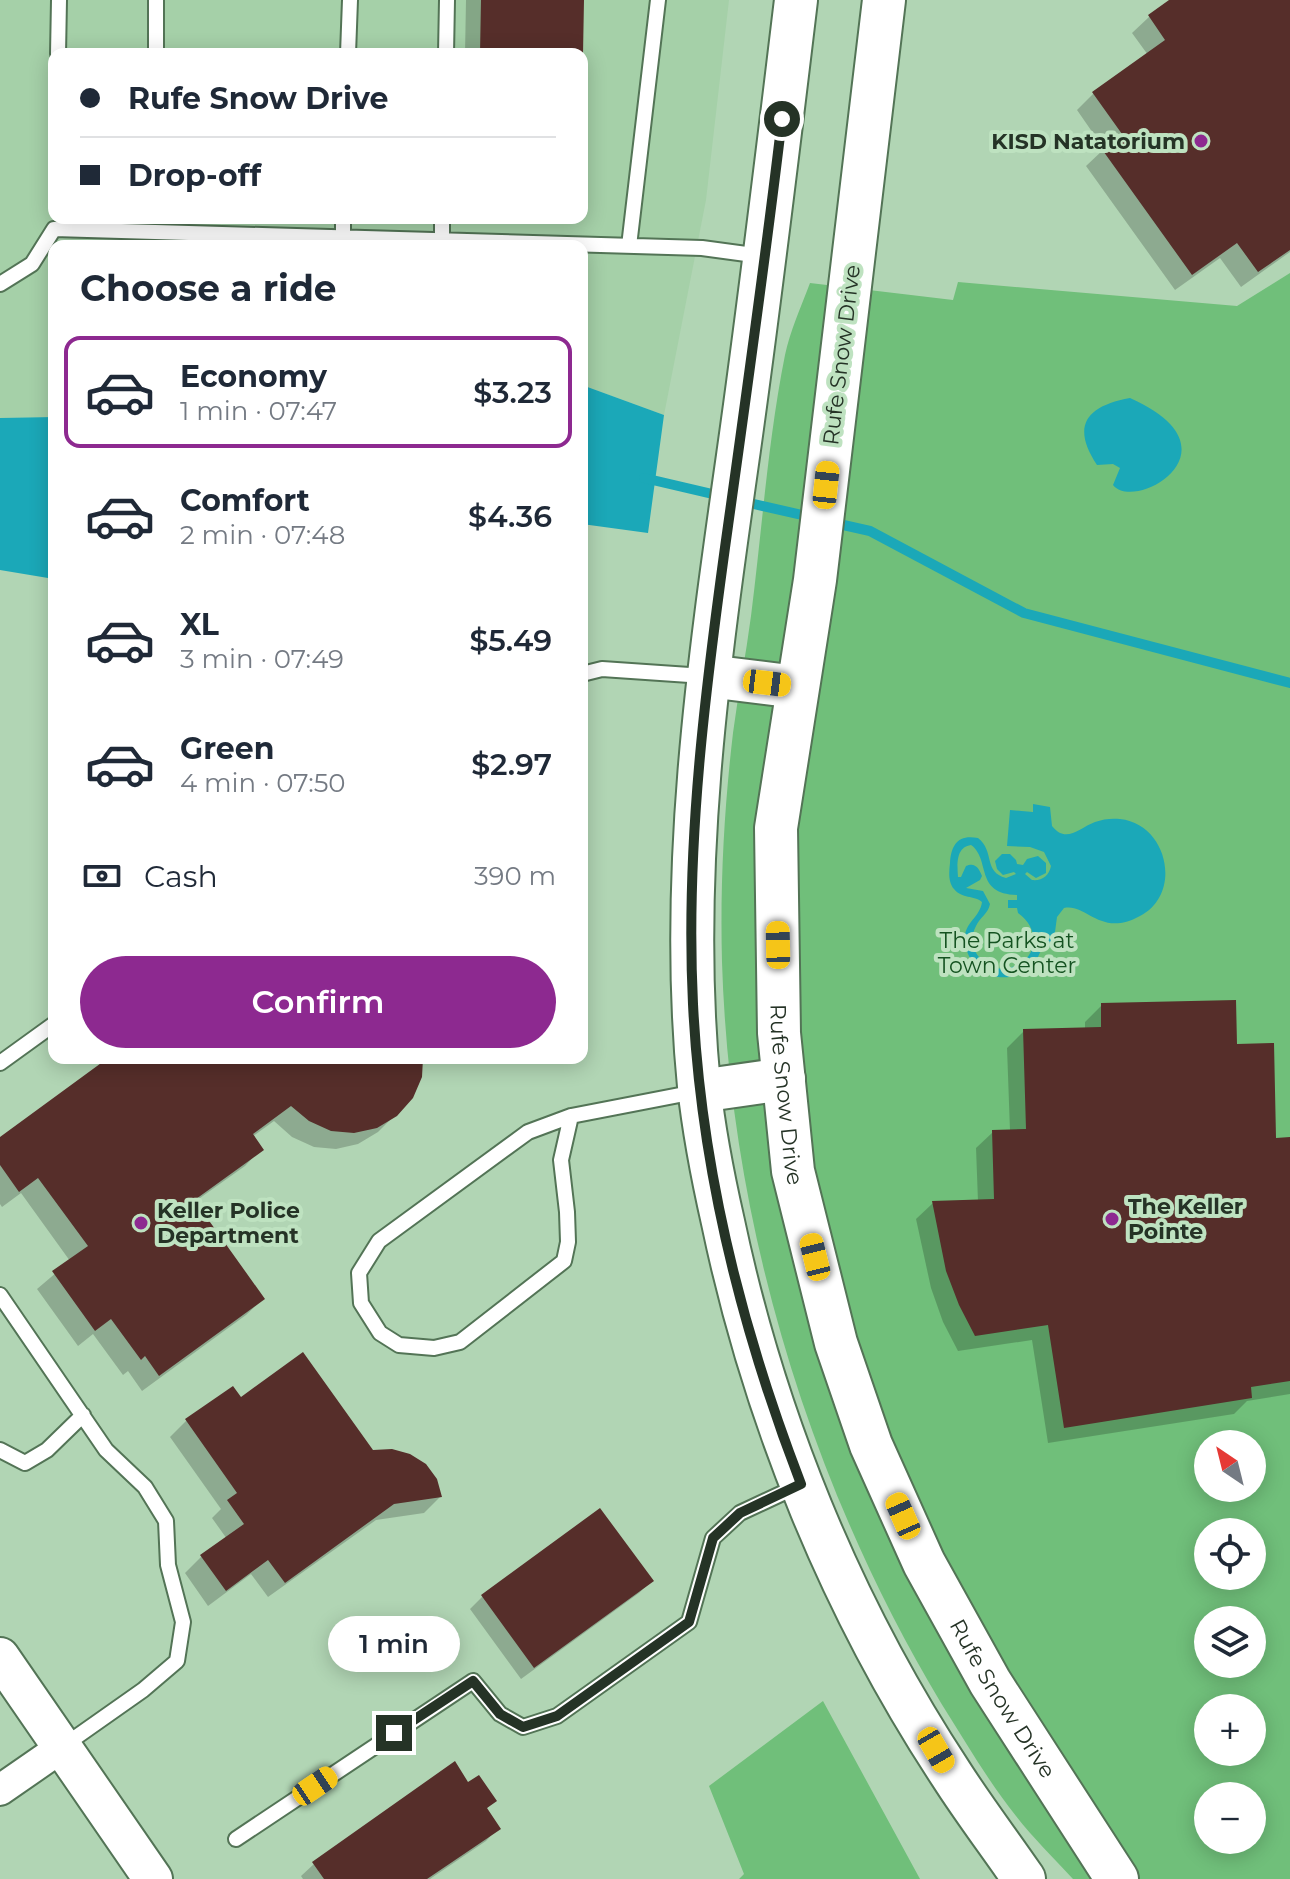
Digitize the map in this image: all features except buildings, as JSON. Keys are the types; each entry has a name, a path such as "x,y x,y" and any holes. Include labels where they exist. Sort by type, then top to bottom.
{"main road":[{"path":"796,0 765,257 708,676 693,855 691,934 700,1091 733,1270 757,1359 801,1484 853,1599 897,1684 949,1772 1024,1879"},
{"name":"Rufe Snow Drive","path":"884,0 815,580 776,828 779,1033 793,1171 836,1343 871,1445 924,1563 990,1682 1117,1879"},
{"path":"708,676 797,687"},
{"path":"700,1091 784,1079"}],"street":[{"path":"0,1657 153,1879"},
{"path":"0,1790 62,1747"}],"lane":[{"path":"58,48 59,0"},
{"path":"156,0 156,48"},
{"path":"348,48 350,0"},
{"path":"446,48 447,0"},
{"path":"629,246 658,0"},
{"path":"0,284 32,264 54,224 155,225 409,240"},
{"path":"343,224 343,238"},
{"path":"588,245 702,248 765,257"},
{"path":"588,672 602,669 708,676"},
{"path":"0,1063 48,1028"},
{"path":"571,1116 561,1160 568,1242 564,1261 460,1342 434,1348 399,1345 380,1333 361,1303 359,1273 379,1241 528,1132 571,1116 700,1091"},
{"path":"0,1295 106,1450 145,1487 166,1521 168,1565 183,1622 177,1661 143,1690 62,1747"},
{"path":"0,1450 25,1463 47,1450 83,1415"},
{"path":"236,1839 473,1681 500,1714 523,1727 557,1716 689,1622 713,1538 740,1513 801,1484"}],"shaded area":[{"path":"0,0 729,0 706,200 664,415 588,387 588,240 48,240 48,417 0,418"}],"green space":[{"name":"The Parks at Town Center","path":"1290,273 1290,1879 1073,1879 1029,1832 996,1789 941,1703 894,1618 852,1530 815,1439 785,1346 760,1252 741,1156 728,1059 722,962 723,848 735,718 785,355 810,283 953,300 958,282 1237,306"},
{"path":"823,1701 920,1879 739,1879 744,1874 709,1786"}],"water":[{"path":"588,387 664,415 648,533 588,525"},
{"path":"1130,398 1163,418 1179,437 1181,455 1173,471 1158,483 1141,490 1125,491 1113,485 1120,468 1113,464 1097,465 1089,451 1084,429 1093,412"},
{"path":"48,417 48,578 0,570 0,418"},
{"path":"1033,804 1050,807 1052,826 1062,834 1073,833 1108,819 1136,824 1149,833 1159,846 1164,861 1162,892 1153,906 1126,922 1104,922 1080,910 1064,908 1057,917 1053,947 1042,946 1036,960 1014,976 988,974 977,967 969,956 965,941 967,930 982,902 957,892 952,886 949,873 952,851 961,839 978,838 994,871 1006,878 1016,874 1003,875 997,869 995,861 1002,854 1010,854 1017,864 1023,865 1027,859 1038,856 1046,863 1046,873 1036,878 1027,872 1025,874 1032,880 1042,879 1051,866 1044,852 1030,847 1007,846 1010,810 1033,812","holes":["971,845 977,851 985,875 994,889 1017,895 1017,900 1008,900 1008,908 1017,908 1033,933 1031,952 1015,966 990,967 974,950 973,932 990,904 983,891 966,888 980,880 982,876 978,868 966,866 961,877 958,877 958,857 966,846"]}],"waterway":[{"path":"644,478 721,496"},
{"path":"741,501 815,518"},
{"path":"830,522 870,531 1024,613 1290,683"}],"place":[{"name":"KISD Natatorium","path":"1201,141"},
{"name":"The Keller Pointe","path":"1112,1219"},
{"name":"Keller Police Department","path":"141,1223"}],"route":[{"path":"394,1733 473,1681 500,1714 523,1727 557,1716 689,1622 713,1538 740,1513 801,1484 757,1359 716,1190 700,1091 691,934 693,855 708,676 782,119"}]}
